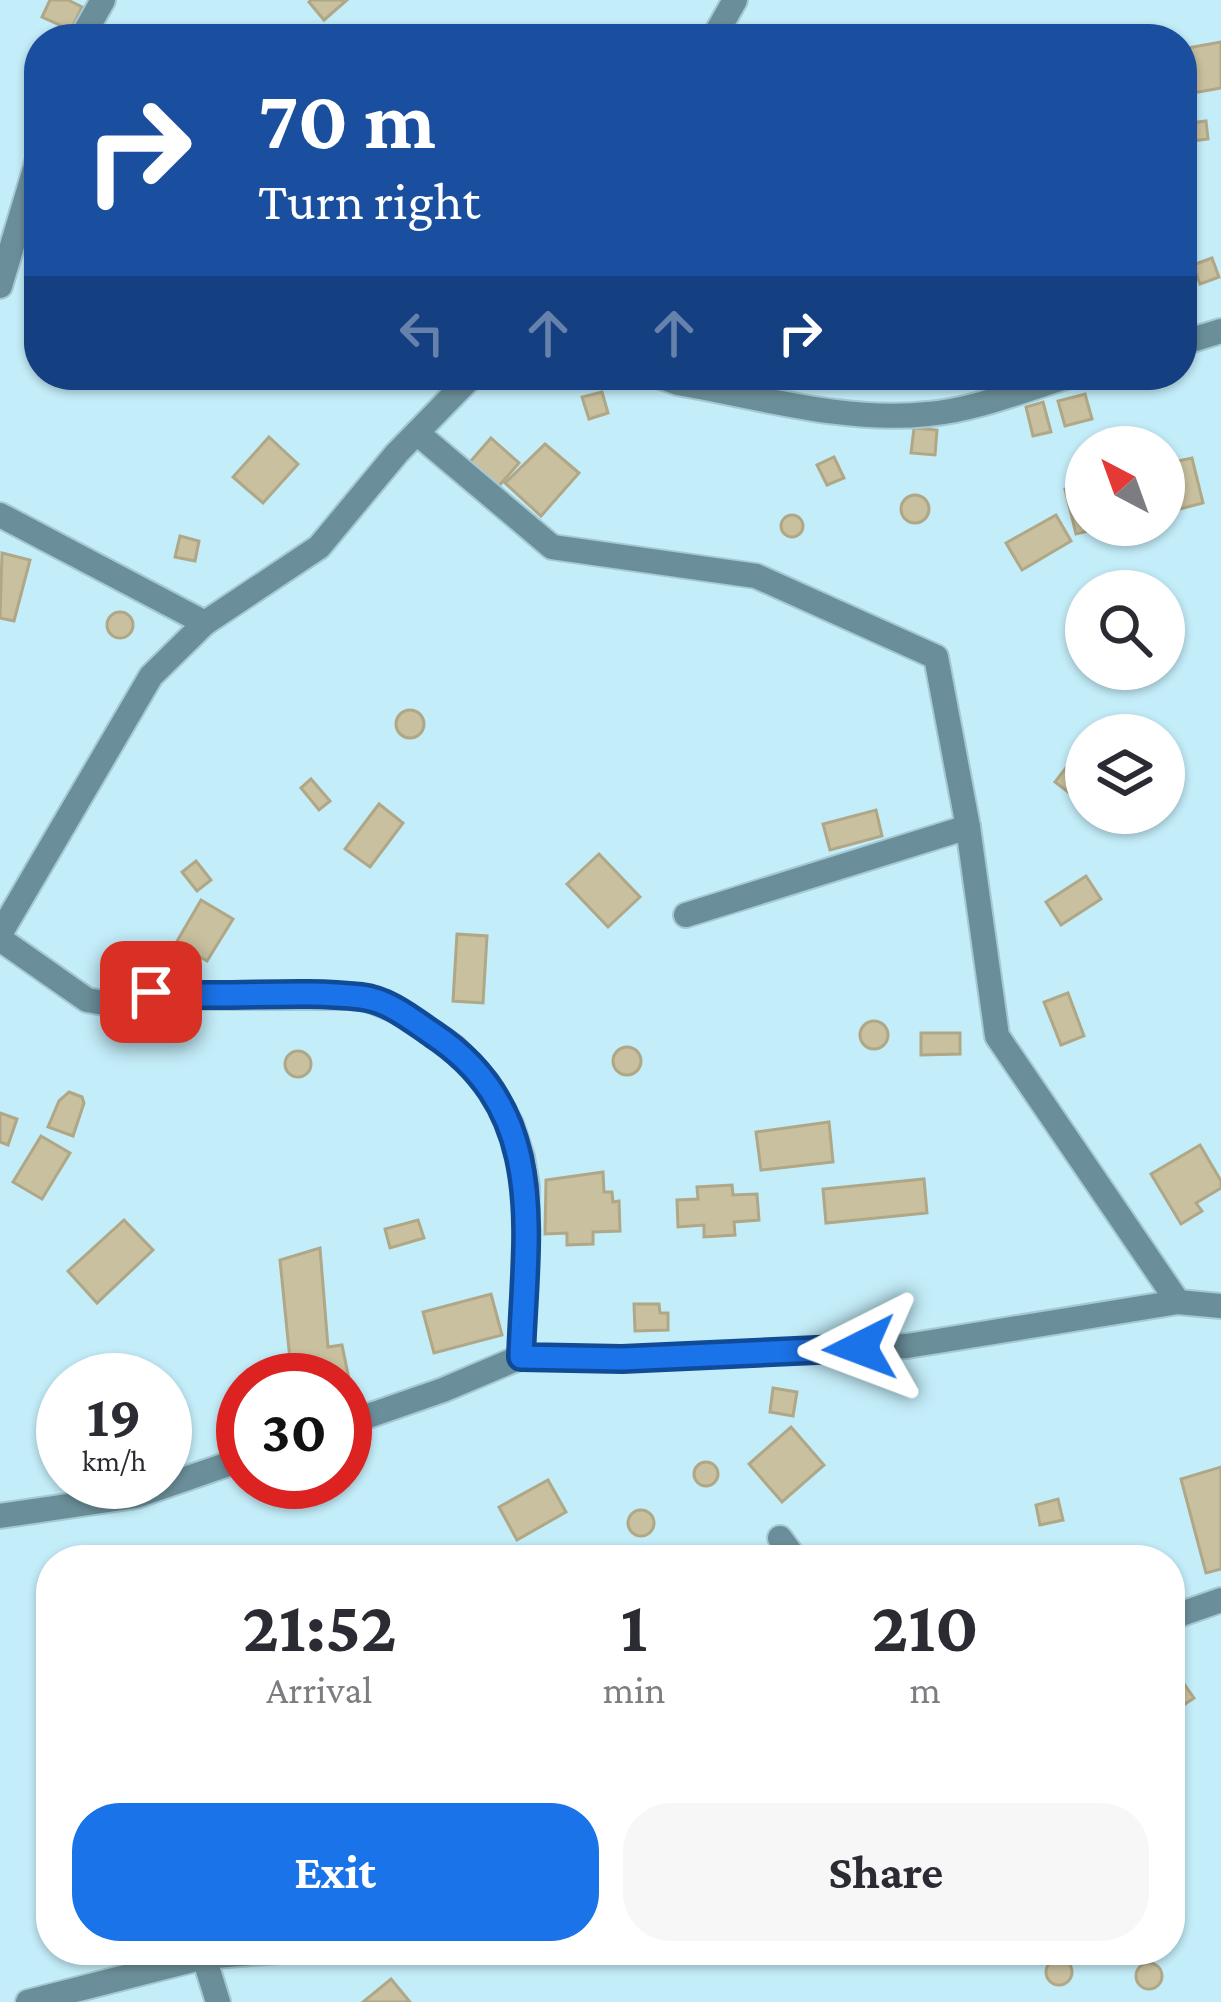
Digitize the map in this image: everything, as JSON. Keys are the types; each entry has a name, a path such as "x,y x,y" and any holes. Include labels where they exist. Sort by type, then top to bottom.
{"street":[{"path":"0,286 24,206"},
{"path":"459,390 319,548 206,622 151,676 0,936 88,1000 121,1006 151,992 194,997 362,997 401,1012 455,1048 488,1084 511,1124 522,1157 526,1187 521,1357"},
{"path":"719,390 848,412 906,416 956,409 1021,390"},
{"path":"417,433 552,547 756,576 936,657 968,827 997,1036 1178,1302"},
{"path":"0,515 206,622"},
{"path":"686,915 968,827"},
{"path":"372,1415 521,1357 622,1359 907,1346 1178,1302 1221,1306"},
{"path":"0,1516 136,1496 216,1468"},
{"path":"780,1538 785,1545"},
{"path":"1185,1613 1221,1600"},
{"path":"28,2002 173,1965"},
{"path":"206,1965 218,2002"}],"building":[{"path":"50,0 68,0 82,7 74,24 42,17"},
{"path":"311,0 347,0 324,20"},
{"path":"1221,42 1221,88 1197,92 1197,46"},
{"path":"1206,121 1208,139 1197,140 1197,122"},
{"path":"1212,258 1219,277 1200,284 1197,264"},
{"path":"602,392 608,413 589,419 582,397"},
{"path":"1085,394 1092,419 1065,426 1058,401"},
{"path":"1043,402 1051,432 1033,436 1026,407"},
{"path":"914,428 937,430 935,455 911,453"},
{"path":"269,437 298,464 263,503 233,477"},
{"path":"491,438 519,463 497,488 469,463"},
{"path":"545,444 579,473 541,516 505,483"},
{"path":"834,457 844,478 827,485 817,465"},
{"path":"1192,458 1203,503 1185,508 1185,460"},
{"path":"915,495 925,499 929,509 925,519 915,523 905,519 901,509 905,499"},
{"path":"792,515 803,526 792,537 781,526"},
{"path":"1056,515 1065,531 1065,545 1022,570 1006,543"},
{"path":"180,536 199,541 195,561 175,557"},
{"path":"2,553 30,560 14,621 0,618"},
{"path":"120,612 133,625 120,638 107,625"},
{"path":"410,710 420,714 424,724 420,734 410,738 400,734 396,724 400,714"},
{"path":"1065,769 1065,790 1055,782"},
{"path":"311,779 330,801 319,810 301,788"},
{"path":"379,804 403,823 370,867 345,849"},
{"path":"876,810 882,836 830,850 823,824"},
{"path":"599,854 640,897 608,927 567,884"},
{"path":"196,861 211,880 197,891 182,872"},
{"path":"1086,876 1101,899 1061,925 1046,902"},
{"path":"201,900 233,919 207,961 176,943"},
{"path":"457,934 487,936 483,1003 453,1001"},
{"path":"1068,993 1084,1036 1061,1045 1044,1002"},
{"path":"874,1021 884,1025 888,1035 884,1045 874,1049 864,1045 860,1035 864,1025"},
{"path":"921,1033 960,1033 960,1054 921,1055"},
{"path":"627,1047 637,1051 641,1061 637,1071 627,1075 617,1071 613,1061 617,1051"},
{"path":"298,1051 311,1064 298,1077 285,1064"},
{"path":"69,1092 82,1097 84,1103 73,1136 48,1127 59,1101"},
{"path":"0,1113 17,1119 8,1145 0,1142"},
{"path":"829,1122 833,1162 761,1170 756,1132"},
{"path":"41,1136 70,1153 42,1199 13,1182"},
{"path":"1200,1145 1221,1188 1196,1203 1202,1211 1181,1224 1151,1174"},
{"path":"603,1172 604,1192 612,1192 613,1202 619,1201 620,1231 593,1232 593,1244 567,1245 567,1233 545,1234 546,1180"},
{"path":"924,1179 927,1213 826,1223 823,1189"},
{"path":"732,1185 733,1195 757,1194 759,1220 734,1222 735,1235 704,1237 704,1225 678,1227 677,1200 698,1199 697,1187"},
{"path":"124,1220 153,1250 97,1303 68,1271"},
{"path":"418,1220 424,1238 390,1248 385,1229"},
{"path":"320,1248 328,1347 342,1345 344,1353 289,1353 280,1260"},
{"path":"491,1294 502,1335 434,1353 423,1312"},
{"path":"634,1304 659,1304 660,1313 668,1313 668,1330 635,1331"},
{"path":"773,1388 797,1392 793,1416 770,1412"},
{"path":"791,1427 824,1465 782,1502 749,1464"},
{"path":"706,1462 718,1474 706,1486 694,1474"},
{"path":"1221,1467 1221,1569 1206,1573 1181,1479"},
{"path":"548,1480 566,1512 517,1540 499,1507"},
{"path":"1058,1499 1063,1520 1040,1525 1036,1505"},
{"path":"641,1510 654,1523 641,1536 628,1523"},
{"path":"1048,1965 1071,1967 1071,1977 1064,1984 1054,1984 1047,1977"},
{"path":"1143,1965 1155,1965 1161,1981 1154,1988 1144,1988 1137,1981"},
{"path":"391,1979 410,2002 363,2002"}],"route":[{"path":"151,992 194,997 362,997 401,1012 455,1048 488,1084 511,1124 522,1157 526,1187 521,1357 622,1359 860,1348"}]}
